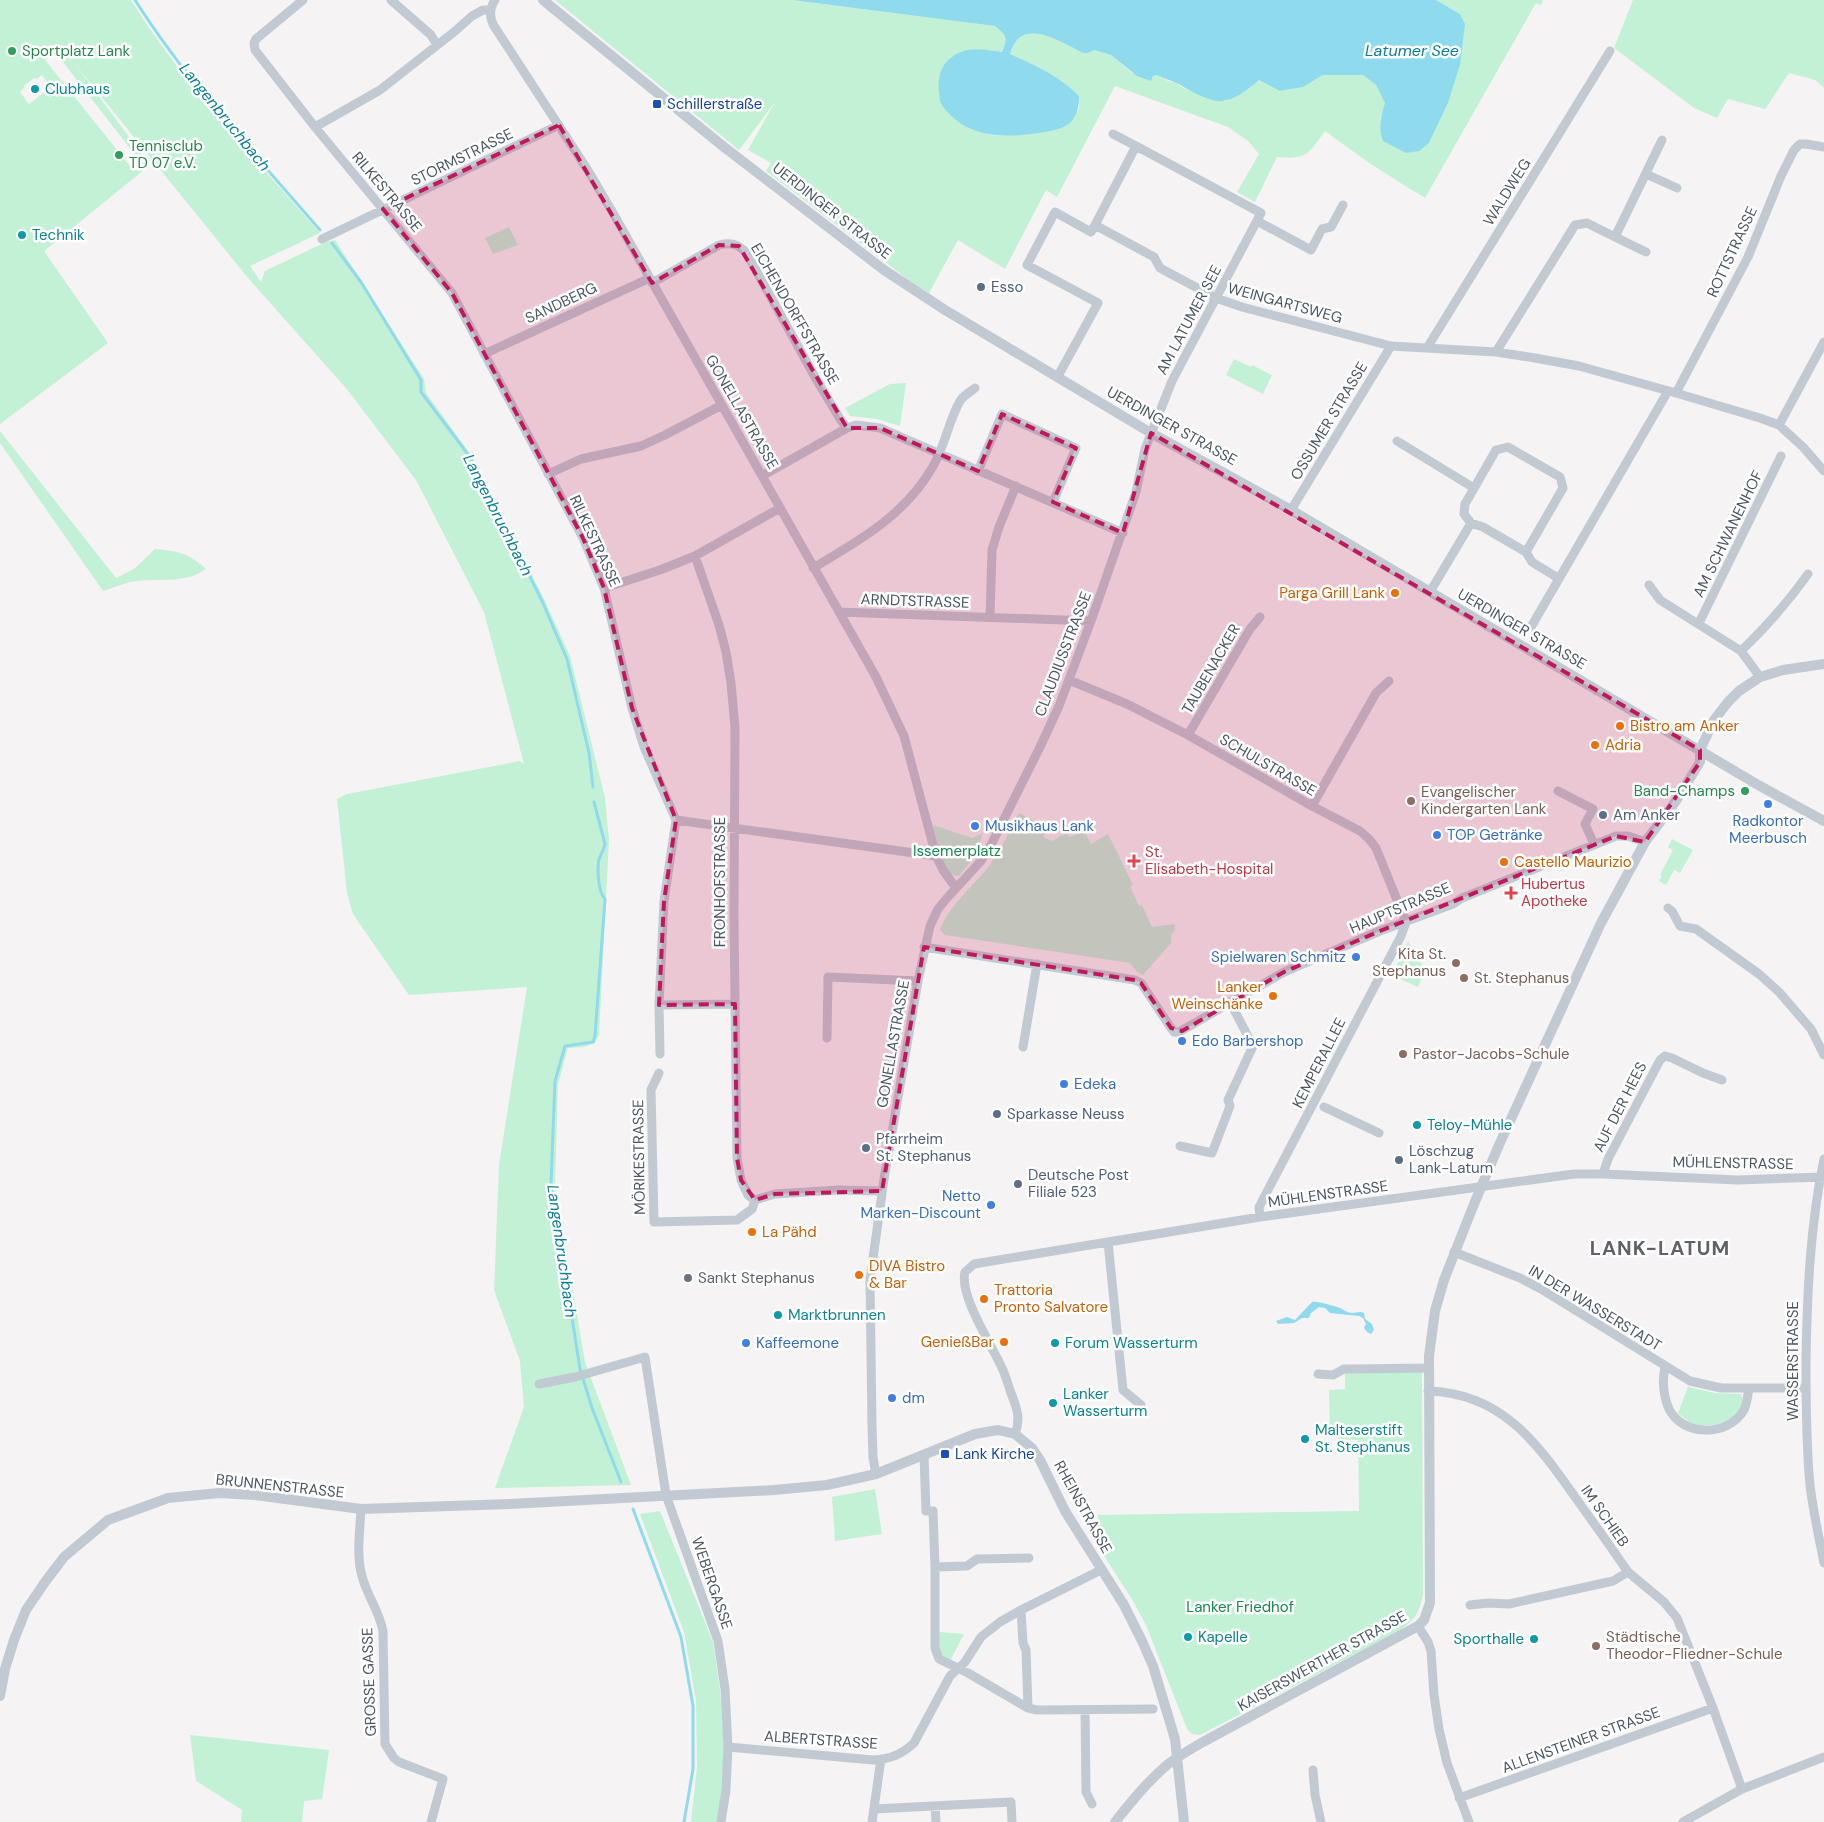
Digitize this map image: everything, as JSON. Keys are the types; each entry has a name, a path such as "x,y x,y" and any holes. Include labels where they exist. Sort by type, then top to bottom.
{"street":[{"path":"303,0 256,39 254,46 258,54 315,127 380,90 472,16 483,10 490,10 494,0"},
{"path":"391,0 431,34 437,45"},
{"name":"UERDINGER STRASSE","path":"543,0 724,147 884,270 945,310 1151,433 1291,510 1824,821"},
{"name":"GONELLASTRASSE","path":"490,10 494,26 594,180 876,677 904,736 936,856"},
{"name":"WALDWEG","path":"1427,348 1610,50"},
{"name":"STORMSTRASSE","path":"322,239 559,125"},
{"name":"RILKESTRASSE","path":"315,127 452,293 582,538 604,588 632,708 644,747 676,820"},
{"path":"1113,134 1261,213 1257,221 1311,250 1322,229 1331,227 1343,205"},
{"path":"1615,237 1662,140"},
{"name":"ROTTSTRASSE","path":"1531,627 1558,578 1672,392 1748,257 1781,176 1794,150 1800,144 1824,148"},
{"path":"1094,225 1136,146"},
{"path":"1646,174 1678,188"},
{"name":"WEINGARTSWEG","path":"1058,376 1098,303 1027,265 1055,212 1091,232 1094,225 1154,257 1160,268 1216,298 1242,307 1390,346 1496,352 1579,366 1672,392 1752,415 1778,426 1803,447 1824,471"},
{"name":"AM LATUMER SEE","path":"1151,433 1172,381 1257,221"},
{"path":"1496,352 1575,225 1587,223 1646,252"},
{"name":"EICHENDORFFSTRASSE","path":"651,280 719,245 728,243 739,246 746,252 816,379 847,428"},
{"name":"SANDBERG","path":"484,354 651,280"},
{"path":"1778,426 1824,342"},
{"name":"OSSUMER STRASSE","path":"1291,510 1390,346"},
{"path":"814,568 857,543 883,524 921,486 939,454 961,399 975,388"},
{"path":"548,474 580,459 640,446 722,406"},
{"path":"978,470 1002,414 1076,448 1053,502"},
{"path":"762,476 847,428 856,425 880,428 1123,532"},
{"name":"CLAUDIUSSTRASSE","path":"972,872 992,844 1040,746 1069,680 1123,532 1136,492 1145,448 1151,433"},
{"path":"1397,441 1474,488"},
{"path":"1526,552 1563,488 1560,477 1508,447 1496,450 1465,504 1464,514 1471,523 1483,527 1526,552 1532,562 1558,578"},
{"name":"AM SCHWANENHOF","path":"1699,623 1781,456"},
{"name":"ARNDTSTRASSE","path":"990,617 992,550 998,527 1016,486"},
{"path":"604,588 660,570 695,556 780,508"},
{"path":"1430,592 1471,523"},
{"name":"FRONHOFSTRASSE","path":"695,556 719,625 731,683 735,727 737,1158 741,1180 748,1195 759,1199"},
{"path":"1741,651 1765,628 1792,597 1808,574"},
{"name":"AM SCHWANENHOF","path":"1649,585 1660,600 1741,651 1760,677"},
{"name":"ARNDTSTRASSE","path":"839,612 1091,621"},
{"name":"TAUBENACKER","path":"1188,735 1250,629 1260,617"},
{"name":"KAISERSWERTHER STRASSE","path":"1114,1822 1152,1780 1178,1758 1203,1742 1418,1626 1424,1620 1430,1603 1428,1368 1435,1311 1454,1252 1507,1128 1601,923 1645,842 1676,801 1700,762 1700,750 1707,733 1720,711 1739,692 1760,677 1783,670 1824,664"},
{"name":"SCHULSTRASSE","path":"1069,680 1127,704 1188,735 1312,806 1360,831 1370,839 1376,848 1406,922"},
{"path":"1312,806 1376,693 1389,680"},
{"path":"1558,791 1593,809 1586,824 1594,844"},
{"path":"660,1054 659,1005 664,901 676,820 936,856 956,888"},
{"name":"HAUPTSTRASSE","path":"1037,964 1135,980 1141,983 1174,1032 1182,1031 1284,972 1380,931 1452,904 1462,898 1594,844 1622,836 1645,842"},
{"name":"GONELLASTRASSE","path":"876,1474 872,1442 869,1293 882,1192 924,947 930,926 938,909 972,872"},
{"path":"1668,908 1672,911 1680,926 1696,929 1759,974 1779,992 1811,1029 1823,1048"},
{"name":"KEMPERALLEE","path":"1260,1218 1259,1206 1401,936 1406,922"},
{"path":"924,947 1037,964 1023,1047"},
{"path":"826,1038 828,977 918,981"},
{"path":"1180,1146 1212,1152 1230,1106 1228,1100 1253,1046 1230,1002"},
{"path":"659,1005 735,1004"},
{"name":"AUF DER HEES","path":"1603,1174 1608,1159 1660,1060 1665,1056 1722,1080"},
{"name":"MÖRIKESTRASSE","path":"659,1073 651,1090 654,1222 737,1220 749,1212 759,1199"},
{"path":"1324,1107 1379,1134"},
{"name":"WASSERSTRASSE","path":"1824,1159 1810,1243 1806,1388 1807,1451 1824,1563"},
{"name":"MÜHLENSTRASSE","path":"1015,1434 1019,1424 1018,1413 1002,1368 967,1296 964,1276 968,1268 974,1264 1260,1218 1566,1175 1603,1174 1738,1180 1822,1177"},
{"path":"759,1199 775,1194 829,1191 882,1192"},
{"path":"1108,1242 1123,1390 1141,1405"},
{"name":"IN DER WASSERSTADT","path":"1454,1252 1520,1278 1541,1289 1690,1382 1721,1388 1806,1388"},
{"name":"WEBERGASSE","path":"539,1384 575,1377 645,1357 666,1495 718,1641 728,1747 726,1790 721,1822"},
{"name":"IN DER WASSERSTADT","path":"1665,1367 1663,1384 1670,1410 1686,1425 1697,1430 1718,1430 1738,1419 1747,1402 1749,1388"},
{"path":"1318,1374 1333,1375 1344,1369 1428,1368"},
{"name":"IM SCHIEB","path":"1428,1391 1461,1395 1483,1404 1506,1417 1528,1436 1553,1466 1628,1572 1658,1596 1677,1618 1713,1708 1742,1789"},
{"name":"BRUNNENSTRASSE","path":"0,1696 5,1669 26,1610 44,1582 64,1557 108,1520 168,1498 219,1492 360,1509 510,1504 774,1490 827,1485 876,1474 976,1434 998,1430 1015,1434"},
{"name":"RHEINSTRASSE","path":"1015,1434 1032,1448 1040,1460 1065,1512 1124,1605 1153,1666 1175,1739 1184,1822"},
{"path":"924,1455 926,1511 933,1511 936,1652 939,1659 1028,1708 1051,1712 1153,1709"},
{"name":"GROSSE GASSE","path":"360,1509 359,1565 362,1578 380,1617 383,1631 386,1744 394,1758 399,1762 443,1779 431,1822"},
{"path":"934,1566 967,1566 977,1560 1029,1558"},
{"name":"ALBERTSTRASSE","path":"728,1747 881,1759 895,1756 905,1751 914,1743 950,1676 965,1662 981,1637 1000,1622 1021,1610 1101,1570"},
{"path":"1470,1606 1488,1603 1509,1604 1613,1581 1628,1572"},
{"path":"1021,1610 1023,1643 1026,1650 1028,1708"},
{"path":"1418,1626 1428,1642 1431,1652 1434,1695 1447,1763 1469,1822"},
{"name":"ALLENSTEINER STRASSE","path":"1459,1798 1713,1708"},
{"path":"1085,1710 1086,1792 1092,1804"},
{"path":"1683,1822 1742,1789 1824,1757"},
{"path":"872,1822 881,1759"},
{"path":"1313,1770 1315,1794 1321,1822"},
{"path":"874,1809 1011,1802 1012,1822"},
{"path":"936,1806 936,1822"}],"highlighted area":[{"path":"559,125 652,283 719,245 739,246 847,428 880,428 978,471 1002,414 1076,448 1053,502 1123,533 1151,433 1700,750 1700,762 1645,842 1616,836 1380,931 1284,972 1182,1031 1171,1028 1141,983 1135,980 924,947 882,1191 775,1194 755,1200 741,1180 737,1158 735,1004 659,1005 664,901 676,820 632,708 604,588 583,538 452,293 383,209"}],"green space":[{"path":"0,0 131,0 174,62 197,91 245,149 320,233 250,266 261,282 265,271 326,242 335,240 424,379 426,393 471,455 544,599 570,656 605,798 609,839 599,1035 595,1043 584,1047 568,1048 558,1084 555,1185 585,1362 631,1485 495,1488 524,1407 520,1361 494,1290 499,1165 527,987 409,995 353,914 347,893 337,799 347,794 520,761 524,764 484,612 416,480 346,388 248,278 74,63 150,165 44,251 108,343 0,424","holes":["56,53 139,160 133,170 45,60","42,75 51,87 29,104 20,92 34,78 36,79"]},
{"path":"555,0 792,0 995,26 1002,32 1006,40 1002,52 976,50 951,57 969,128 990,135 1008,136 1074,119 1079,108 1079,96 1072,89 1046,72 1010,54 1016,42 1023,36 1032,34 1053,38 1083,53 1094,50 1111,55 1132,73 1157,75 1177,83 1183,88 1225,101 1249,89 1259,80 1281,91 1303,87 1323,75 1363,75 1376,85 1386,103 1380,120 1429,143 1448,103 1460,65 1460,14 1436,0 1543,0 1541,5 1536,3 1425,198 1372,165 1325,131 1311,150 1301,156 1277,157 1255,202 1237,192 1259,154 1248,141 1228,127 1115,86 1057,197 1046,190 1005,269 958,240 929,293 910,281 766,171 771,163 748,150 775,102 739,150"},
{"path":"1633,0 1824,0 1824,88 1815,80 1789,73 1765,109 1728,99 1717,118 1694,108 1614,48"},
{"path":"509,227 518,245 493,254 485,238"},
{"path":"1234,359 1272,375 1263,394 1226,375"},
{"path":"906,383 900,426 877,419 850,416 845,408 890,384"},
{"path":"0,431 116,578 134,569 155,549 188,556 206,569 198,574 181,579 133,582 103,591 0,443"},
{"path":"1019,813 1048,828 1043,837 1052,841 1066,833 1070,837 1084,830 1091,844 1108,834 1133,885 1130,886 1139,906 1142,905 1152,927 1174,924 1175,930 1171,935 1171,943 1143,975 1137,972 1130,963 945,935 940,930 954,906 995,858"},
{"name":"Issemerplatz","path":"933,825 972,838 983,833 978,848 980,850 959,876 947,870 943,863"},
{"path":"1672,839 1693,850 1680,873 1674,870 1666,885 1659,881 1662,876 1660,875 1673,850 1668,847"},
{"path":"1408,941 1425,970 1418,987 1392,975"},
{"name":"Lanker Friedhof","path":"1422,1371 1423,1594 1420,1607 1415,1616 1409,1624 1398,1632 1200,1735 1192,1734 1187,1729 1146,1625 1099,1548 1098,1515 1359,1511 1358,1440 1338,1439 1337,1434 1330,1435 1329,1390 1345,1389 1345,1373"},
{"path":"1688,1387 1715,1393 1741,1394 1742,1402 1740,1409 1736,1415 1721,1423 1698,1425 1692,1423 1678,1413"},
{"path":"875,1489 882,1534 835,1541 832,1497"},
{"path":"660,1511 713,1642 720,1690 724,1745 722,1789 717,1822 691,1822 697,1767 696,1701 684,1632 640,1514"},
{"path":"939,1632 964,1634 950,1661 939,1653"},
{"path":"190,1735 329,1750 322,1799 304,1801 302,1822 241,1822 242,1810 196,1781"}],"water":[{"name":"Latumer See","path":"792,0 1436,0 1460,14 1465,24 1460,65 1448,103 1429,143 1419,151 1406,153 1383,141 1380,127 1385,103 1376,85 1363,75 1323,75 1303,87 1280,91 1259,80 1246,91 1228,100 1218,101 1203,97 1157,75 1153,76 1151,81 1137,76 1111,55 1094,50 1083,53 1053,38 1032,34 1023,36 1015,42 1010,54 1055,77 1072,89 1079,96 1079,105 1075,117 1071,122 1060,128 1045,132 1016,135 987,134 966,126 946,110 940,100 939,79 942,68 946,63 961,52 976,49 1002,52 1006,40 1002,32 995,26"},
{"path":"1312,1302 1330,1305 1350,1313 1364,1313 1365,1319 1372,1324 1374,1330 1371,1334 1367,1332 1364,1328 1366,1324 1363,1318 1359,1316 1330,1313 1325,1308 1319,1307 1311,1313 1309,1318 1302,1318 1294,1323 1278,1324 1276,1321 1287,1317 1295,1320"}],"waterway":[{"name":"Langenbruchbach","path":"135,0 200,90 320,230"},
{"name":"Langenbruchbach","path":"332,243 361,282 421,380 421,392 470,457 542,601 567,659 589,753 593,787"},
{"name":"Langenbruchbach","path":"594,802 605,844 599,859 598,868 599,886 605,899 595,1036 593,1042 565,1046 555,1081 551,1183 580,1369 592,1408 621,1482"},
{"name":"Langenbruchbach","path":"633,1509 681,1637 693,1706 693,1769 684,1822"}],"place":[{"name":"Sportplatz Lank","path":"12,51"},
{"name":"Clubhaus","path":"35,89"},
{"name":"Schillerstraße","path":"657,104"},
{"name":"Tennisclub TD 07 e.V.","path":"119,155"},
{"name":"Technik","path":"22,235"},
{"name":"Esso","path":"981,287"},
{"name":"Parga Grill Lank","path":"1395,593"},
{"name":"Bistro am Anker","path":"1620,726"},
{"name":"Adria","path":"1595,745"},
{"name":"Band-Champs","path":"1745,791"},
{"name":"Evangelischer Kindergarten Lank","path":"1411,801"},
{"name":"Radkontor Meerbusch","path":"1768,804"},
{"name":"Am Anker","path":"1603,815"},
{"name":"Musikhaus Lank","path":"975,826"},
{"name":"TOP Getränke","path":"1437,835"},
{"name":"St. Elisabeth-Hospital","path":"1134,861"},
{"name":"Castello Maurizio","path":"1504,862"},
{"name":"Hubertus Apotheke","path":"1511,893"},
{"name":"Spielwaren Schmitz","path":"1356,957"},
{"name":"Kita St. Stephanus","path":"1456,963"},
{"name":"St. Stephanus","path":"1464,978"},
{"name":"Lanker Weinschänke","path":"1273,996"},
{"name":"Edo Barbershop","path":"1182,1041"},
{"name":"Pastor-Jacobs-Schule","path":"1403,1054"},
{"name":"Edeka","path":"1064,1084"},
{"name":"Sparkasse Neuss","path":"997,1114"},
{"name":"Teloy-Mühle","path":"1417,1125"},
{"name":"Pfarrheim St. Stephanus","path":"866,1148"},
{"name":"Löschzug Lank-Latum","path":"1399,1160"},
{"name":"Deutsche Post Filiale 523","path":"1018,1184"},
{"name":"Netto Marken-Discount","path":"991,1205"},
{"name":"La Pähd","path":"752,1232"},
{"name":"DIVA Bistro & Bar","path":"859,1275"},
{"name":"Sankt Stephanus","path":"688,1278"},
{"name":"Trattoria Pronto Salvatore","path":"984,1299"},
{"name":"Marktbrunnen","path":"778,1315"},
{"name":"GenießBar","path":"1004,1342"},
{"name":"Kaffeemone","path":"746,1343"},
{"name":"Forum Wasserturm","path":"1055,1343"},
{"name":"dm","path":"892,1398"},
{"name":"Lanker Wasserturm","path":"1053,1403"},
{"name":"Malteserstift St. Stephanus","path":"1305,1439"},
{"name":"Lank Kirche","path":"945,1454"},
{"name":"Kapelle","path":"1188,1637"},
{"name":"Sporthalle","path":"1534,1639"},
{"name":"Städtische Theodor-Fliedner-Schule","path":"1596,1646"}],"district":[{"name":"LANK-LATUM","path":"1660,1248"}]}
